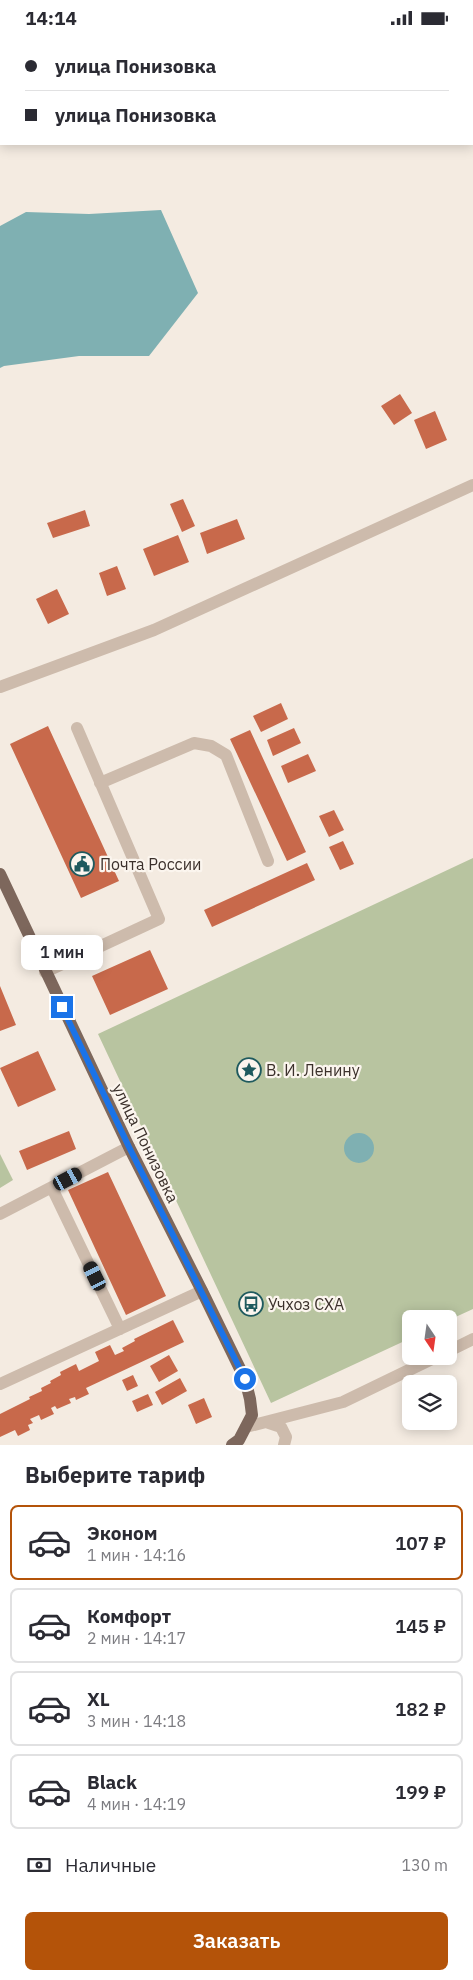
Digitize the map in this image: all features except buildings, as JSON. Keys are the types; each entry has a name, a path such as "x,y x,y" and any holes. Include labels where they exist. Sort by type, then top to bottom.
{"main road":[{"name":"улица Понизовка","path":"0,874 129,1147 245,1379 252,1415 246,1427"},
{"path":"232,1445 240,1440 246,1427"}],"street":[{"path":"0,687 154,630 473,485"},
{"path":"45,972 159,919 76,728"},
{"path":"100,783 194,743 211,746 226,755 268,861"},
{"path":"0,1214 129,1147"},
{"path":"52,1188 120,1329"},
{"path":"0,1384 202,1291"},
{"path":"458,1346 473,1339"},
{"path":"246,1427 343,1402 419,1365"},
{"path":"266,1422 281,1427 286,1437 284,1445"}],"green space":[{"path":"473,858 473,1309 458,1316 458,1310 402,1310 402,1342 271,1403 98,1034"},
{"path":"0,1154 13,1180 0,1188"}],"water":[{"path":"161,210 198,293 149,356 79,356 0,368 0,226 26,212 89,214"},
{"path":"359,1133 370,1137 374,1148 370,1159 359,1163 348,1159 344,1148 348,1137"}],"place":[{"name":"Почта России","path":"82,864"},
{"name":"В. И. Ленину","path":"249,1070"},
{"name":"Учхоз СХА","path":"251,1304"}],"route":[{"path":"62,1007 129,1147 245,1379"}]}
